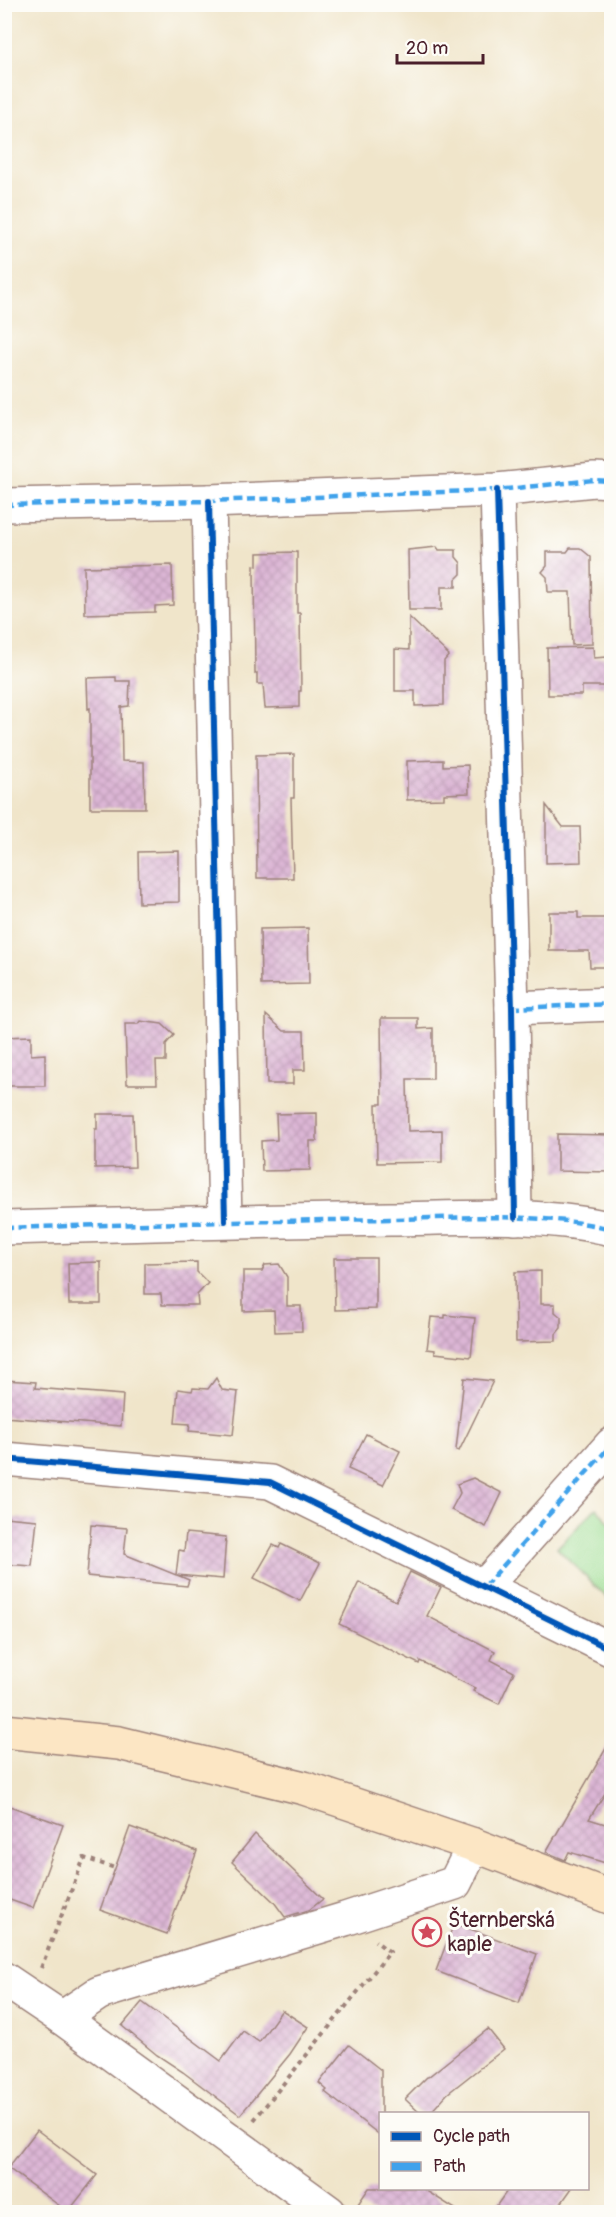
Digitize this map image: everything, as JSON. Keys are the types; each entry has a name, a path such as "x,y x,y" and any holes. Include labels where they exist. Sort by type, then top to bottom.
{"main road":[{"path":"4,1731 119,1743 304,1788 474,1845 612,1898"}],"street":[{"path":"4,505 209,501 497,490 594,480 612,481"},
{"path":"497,490 512,1008 515,1218"},
{"path":"209,501 225,1221"},
{"path":"512,1008 612,1004"},
{"path":"4,1228 225,1221 515,1218 584,1222 612,1229"},
{"path":"484,1587 612,1444"},
{"path":"4,1459 270,1482 612,1650"},
{"path":"62,2018 99,1993 345,1919 455,1883 474,1845"},
{"path":"4,1978 329,2212"}],"path":[{"path":"38,1977 84,1857 115,1868"},
{"path":"234,2144 390,1952 345,1919"}],"green space":[{"path":"596,1508 611,1524 611,1602 557,1548"}],"building":[{"path":"437,547 439,550 456,550 456,557 461,563 461,574 456,579 456,587 441,587 441,610 409,610 408,550"},
{"path":"570,548 580,548 591,557 592,644 572,645 570,592 548,592 547,577 542,572 547,566 547,552 567,552"},
{"path":"297,552 297,613 300,613 301,691 299,691 299,707 265,708 263,684 257,684 257,673 255,674 254,565 257,566 257,553"},
{"path":"172,565 173,605 155,606 155,612 85,614 84,567"},
{"path":"409,617 449,655 444,661 444,705 415,706 415,691 395,691 395,649 409,650"},
{"path":"593,647 594,658 607,657 607,686 582,686 582,695 548,695 547,648"},
{"path":"116,677 116,681 130,681 129,706 121,707 122,761 144,762 145,808 90,808 90,708 88,709 87,678"},
{"path":"294,754 294,798 291,798 293,878 257,878 256,755"},
{"path":"443,760 443,766 468,765 469,793 444,794 444,799 407,800 407,761"},
{"path":"546,805 563,827 580,827 581,862 546,863"},
{"path":"179,851 179,902 139,903 138,852"},
{"path":"549,912 578,912 578,918 612,918 612,967 590,967 589,951 549,951"},
{"path":"308,928 309,984 261,985 260,929"},
{"path":"266,1015 284,1031 304,1031 305,1070 293,1070 293,1084 267,1084"},
{"path":"381,1018 418,1018 418,1029 433,1028 433,1079 407,1079 408,1131 442,1130 442,1162 377,1163 376,1104 382,1104"},
{"path":"140,1021 162,1024 174,1035 166,1044 166,1061 156,1061 157,1084 127,1084 125,1024 138,1024"},
{"path":"31,1036 31,1055 45,1054 45,1086 4,1086 4,1037"},
{"path":"317,1113 317,1141 310,1141 310,1170 262,1171 261,1141 277,1140 276,1114"},
{"path":"97,1114 133,1114 135,1167 95,1168"},
{"path":"557,1134 612,1135 612,1172 557,1171"},
{"path":"334,1258 376,1258 376,1309 335,1310"},
{"path":"101,1262 101,1304 69,1304 68,1263"},
{"path":"197,1262 197,1272 208,1283 197,1295 198,1305 162,1305 161,1294 145,1294 145,1263"},
{"path":"279,1264 287,1277 287,1306 301,1306 302,1331 275,1332 274,1310 243,1311 243,1271 262,1271 265,1265"},
{"path":"541,1271 541,1304 555,1304 555,1312 561,1317 561,1328 556,1334 556,1341 516,1342 515,1272"},
{"path":"445,1315 475,1318 471,1357 435,1353 435,1350 427,1349 431,1317 445,1318"},
{"path":"216,1378 222,1390 238,1392 233,1435 189,1431 190,1424 175,1423 178,1389 192,1391 193,1388 208,1389"},
{"path":"464,1378 493,1381 459,1451 456,1450"},
{"path":"4,1380 36,1382 35,1388 123,1395 121,1426 4,1417"},
{"path":"366,1434 400,1451 383,1485 348,1469"},
{"path":"473,1478 502,1493 486,1527 451,1510 460,1493 457,1484"},
{"path":"4,1517 37,1520 32,1566 4,1564"},
{"path":"91,1525 127,1528 124,1554 176,1575 179,1550 184,1551 186,1533 226,1537 223,1579 177,1575 189,1580 187,1586 87,1576"},
{"path":"281,1544 320,1563 300,1601 254,1578 273,1545 279,1548"},
{"path":"410,1572 441,1587 427,1616 495,1651 491,1660 514,1672 499,1704 473,1691 475,1688 420,1661 419,1664 339,1624 359,1582 396,1601"},
{"path":"612,1738 612,1782 589,1819 612,1826 612,1865 569,1852 565,1860 546,1852"},
{"path":"4,1804 63,1825 33,1908 4,1898"},
{"path":"130,1827 197,1851 167,1934 100,1910"},
{"path":"255,1834 323,1899 309,1910 285,1917 274,1902 232,1862"},
{"path":"454,1923 537,1954 519,2003 436,1971"},
{"path":"142,2002 221,2061 243,2031 259,2042 282,2010 308,2027 290,2054 240,2115 157,2055 122,2026"},
{"path":"488,2029 504,2049 447,2094 431,2112 419,2112 405,2099 428,2077"},
{"path":"349,2045 381,2070 379,2134 325,2092 327,2090 319,2083"},
{"path":"37,2130 97,2175 68,2212 8,2168"},
{"path":"369,2188 425,2190 460,2212 371,2212 358,2204"},
{"path":"508,2190 571,2190 555,2212 492,2212"}],"marked path":[{"path":"4,505 209,501 497,490 594,480 612,481"},
{"path":"512,1008 612,1004"},
{"path":"4,1228 501,1217 557,1220 612,1229"},
{"path":"484,1587 612,1444"}],"cycle path":[{"path":"497,490 512,1008 515,1218"},
{"path":"209,501 225,1221"},
{"path":"4,1459 270,1482 612,1650"}],"place":[{"name":"Šternberská kaple","path":"427,1932"}]}
